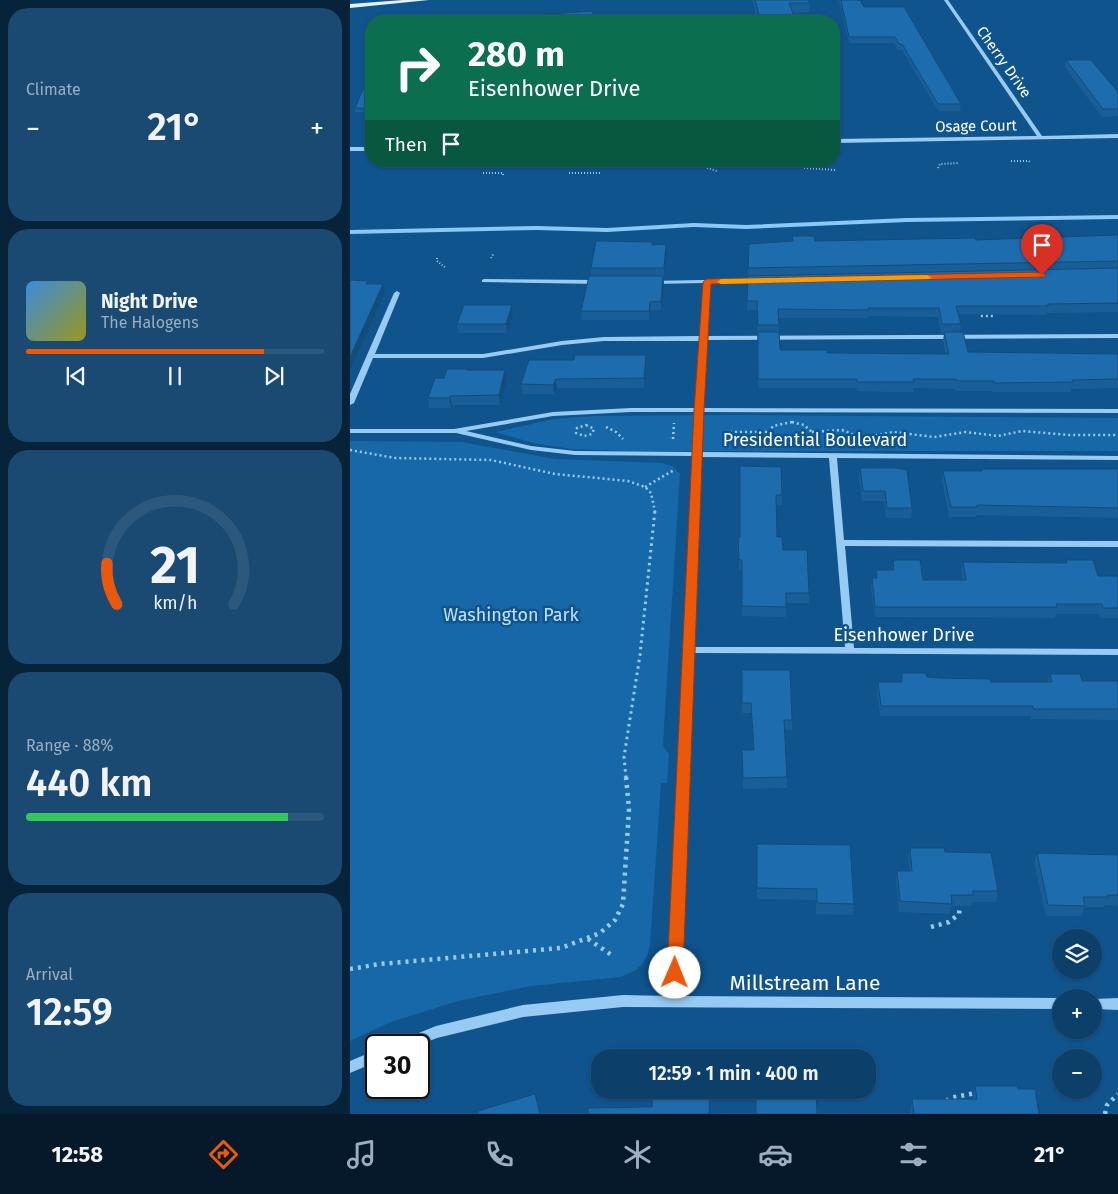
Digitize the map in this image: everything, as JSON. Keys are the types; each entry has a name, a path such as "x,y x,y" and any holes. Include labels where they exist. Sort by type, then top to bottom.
{"main road":[{"path":"350,6 426,0"}],"street":[{"name":"Cherry Drive","path":"946,0 1041,138"},
{"name":"Osage Court","path":"840,141 1118,136"},
{"path":"350,149 365,149"},
{"path":"484,281 605,282"},
{"path":"643,282 765,281"},
{"path":"674,1001 699,410 707,282"},
{"path":"350,403 397,293"},
{"path":"370,356 483,356 586,340 1118,336"},
{"name":"Presidential Boulevard","path":"350,431 454,431 561,413 631,410 1118,411"},
{"name":"Presidential Boulevard","path":"454,431 531,448 575,453 1118,458"},
{"path":"833,456 850,651"},
{"path":"840,543 1118,544"},
{"name":"Eisenhower Drive","path":"689,650 1118,652"},
{"name":"Millstream Lane","path":"430,1034 523,1011 623,1001 1052,1004"},
{"path":"1102,1004 1118,1004"},
{"path":"350,1067 365,1061"}],"path":[{"path":"1010,161 1029,160 1030,163"},
{"path":"938,168 940,164 959,163"},
{"path":"707,168 717,171"},
{"path":"804,168 835,170"},
{"path":"483,173 503,173 503,175"},
{"path":"569,173 601,173"},
{"path":"491,258 494,252"},
{"path":"437,258 437,261 446,268"},
{"path":"977,305 980,316 993,316"},
{"path":"673,444 674,420"},
{"path":"768,432 773,426 780,423 792,422 802,424 812,432 842,430 862,438 871,438 893,432 934,437 966,432 990,436 1022,431 1069,435 1118,435"},
{"path":"586,423 594,431 590,435 584,436 576,433 576,430 586,423"},
{"path":"586,423 616,432 626,444"},
{"path":"725,432 768,432"},
{"path":"768,432 777,441 790,444 805,441 811,437 812,432"},
{"path":"584,436 584,443"},
{"path":"350,450 396,458 491,460 555,474 628,481 645,487 651,493 656,511 640,655 624,757 629,809 625,889 622,904 615,920 600,933 561,948 380,964 350,969"},
{"path":"645,487 677,468"},
{"path":"931,927 956,918 960,914 960,906"},
{"path":"588,939 613,956"},
{"path":"945,1105 949,1098 983,1093"},
{"path":"1105,1114 1105,1109 1110,1101 1118,1094"}],"green space":[{"path":"731,415 1118,418 1118,451 627,451 571,449 533,443 495,432 554,419 595,416"},
{"name":"Washington Park","path":"350,441 461,442 555,459 662,463 672,466 680,474 663,746 669,754 667,783 661,783 650,944 647,956 636,970 621,977 531,986 458,1001 391,1022 350,1041"}],"building":[{"path":"755,0 808,0 810,3 789,3 794,15 759,15"},
{"path":"841,0 860,0 864,7 904,7 961,104 938,104 902,44 899,44 895,37 849,37"},
{"path":"592,11 594,15 535,15"},
{"path":"1066,60 1091,60 1118,92 1118,109 1103,109"},
{"path":"364,87 365,108 355,108"},
{"path":"1118,235 1118,261 748,268 749,244 793,241 792,236 814,236 815,241 975,238 976,240"},
{"path":"596,241 652,242 652,245 666,244 664,268 591,268"},
{"path":"1118,268 1118,303 1048,304 1048,306 956,306 961,324 942,324 939,308 868,308 869,310 778,309 779,325 758,325 757,301 747,301 748,276"},
{"path":"589,276 663,276 661,301 650,302 649,311 581,311"},
{"path":"350,280 368,281 366,284 383,284 350,357"},
{"path":"464,305 512,305 506,324 457,324"},
{"path":"758,332 779,332 780,350 827,350 827,353 949,354 944,332 963,332 968,352 1118,354 1118,379 1072,380 1073,382 994,383 994,381 957,381 956,379 913,379 914,382 857,382 857,379 758,379"},
{"path":"575,355 646,355 644,378 556,379 553,385 521,384 529,360 574,360"},
{"path":"447,369 505,370 499,395 428,398 435,378 444,378"},
{"path":"740,466 781,467 782,495 776,495 777,537 782,537 783,550 807,550 809,593 786,593 786,607 742,606 742,560 739,560 738,537 740,537"},
{"path":"860,468 896,468 907,470 912,508 887,508 885,491 863,491"},
{"path":"982,469 1118,469 1118,508 977,505 977,507 951,507 943,471 982,471"},
{"path":"893,560 920,560 923,580 966,580 963,562 1067,563 1066,560 1093,560 1098,576 1118,576 1118,608 1103,608 1102,604 1056,604 1057,607 875,607 872,578 877,578 876,570 894,570"},
{"path":"742,670 790,670 792,720 784,720 787,777 743,778 742,750 754,750 751,703 742,703"},
{"path":"902,673 926,673 927,677 939,678 990,679 991,682 1052,682 1050,674 1080,674 1082,681 1118,681 1118,709 1033,709 1033,706 881,706 878,682 902,682"},
{"path":"757,844 850,845 854,904 817,903 817,889 757,888"},
{"path":"910,848 944,848 945,852 991,853 998,891 973,891 973,895 951,895 952,904 900,901 897,871 912,871"},
{"path":"1037,853 1118,855 1118,895 1083,897 1085,906 1048,905"},
{"path":"975,1086 1017,1086 1018,1089 1035,1089 1039,1114 914,1114 912,1099 977,1099"},
{"path":"535,1094 540,1114 478,1114 478,1111"},
{"path":"652,1099 710,1099 709,1114 588,1114 588,1108 652,1107"},
{"path":"756,1099 816,1099 817,1114 756,1114"}],"waterway":[{"path":"350,232 537,228 607,230 694,225 746,227 907,220 1118,217"}],"slow traffic":[{"path":"721,282 927,277"}],"route":[{"path":"675,973 699,410 707,282 1042,275"}]}
